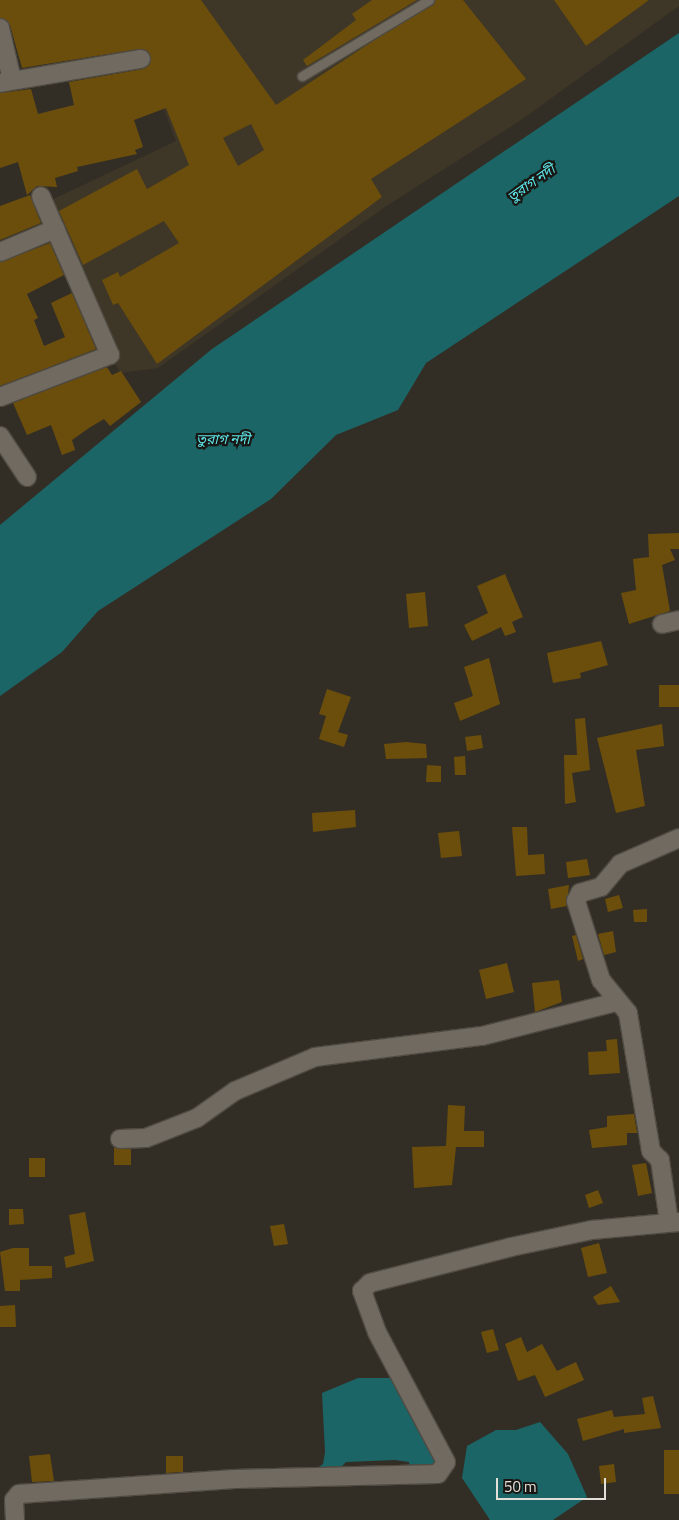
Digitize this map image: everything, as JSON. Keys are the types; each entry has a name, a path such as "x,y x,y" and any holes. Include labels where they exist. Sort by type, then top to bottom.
{"street":[{"path":"0,28 6,81 141,59"},
{"path":"0,396 110,355 41,196"},
{"path":"0,252 55,229"},
{"path":"0,436 27,477"},
{"path":"662,624 679,620"},
{"path":"15,1520 14,1500 19,1494 234,1479 438,1474 446,1462 377,1332 362,1291 370,1283 510,1247 592,1230 674,1222 660,1160 651,1151 628,1013 616,1002 601,980 576,901 580,893 601,887 620,864 679,838"},
{"path":"120,1139 146,1138 197,1118 235,1091 315,1057 482,1036 616,1002"}],"lane":[{"path":"302,76 429,0"}],"shaded area":[{"path":"122,0 679,0 679,6 521,120 388,205 158,368 120,373 41,205 176,141"}],"water":[{"name":"তুরাগ নদী","path":"679,33 679,196 426,363 398,410 336,435 271,499 98,611 62,652 0,696 0,525 212,349"},
{"path":"358,1378 391,1378 437,1457 430,1470 410,1470 409,1462 395,1460 346,1462 335,1473 315,1470 323,1464 325,1452 322,1393"},
{"path":"540,1422 568,1454 587,1497 553,1520 490,1520 462,1478 467,1446 496,1430 516,1430"}],"building":[{"path":"0,0 201,0 276,105 435,0 463,0 526,79 371,179 382,197 157,364 118,303 113,305 102,280 118,272 120,277 179,243 164,221 83,265 59,211 137,169 147,189 189,165 166,108 134,120 143,147 135,150 137,154 77,167 78,171 55,178 57,187 37,186 27,195 18,162 0,168 0,93 31,89 38,114 74,105 69,82 143,69 151,57 139,49 22,68 10,25 0,18","holes":["251,124 264,150 238,166 223,138"]},
{"path":"372,0 417,0 307,66 303,60 356,20 352,14"},
{"path":"554,0 649,0 586,46"},
{"path":"30,195 41,223 0,240 0,206"},
{"path":"50,243 64,275 27,294 38,318 34,320 44,346 65,337 51,303 72,293 96,349 0,386 0,262"},
{"path":"107,367 112,375 121,371 141,402 110,426 104,419 89,428 72,440 75,450 62,455 51,425 27,435 13,403"},
{"path":"679,533 679,549 670,549 675,560 662,565 670,611 629,624 621,593 636,590 633,559 649,557 648,534"},
{"path":"505,574 523,617 512,622 516,632 505,636 501,627 472,641 464,625 488,613 477,586"},
{"path":"425,592 428,626 409,628 406,594"},
{"path":"601,641 608,665 580,673 581,678 553,683 547,653"},
{"path":"489,658 500,704 460,721 454,703 473,696 464,667"},
{"path":"659,685 679,685 679,707 659,707"},
{"path":"327,689 351,697 338,732 348,735 344,747 319,739 326,716 319,714"},
{"path":"585,718 590,770 572,773 576,802 565,804 564,755 577,755 575,719"},
{"path":"662,724 664,746 636,750 645,806 616,813 597,738"},
{"path":"481,735 483,748 467,751 465,737"},
{"path":"406,742 426,744 427,758 386,759 384,744"},
{"path":"465,756 466,775 455,775 454,757"},
{"path":"427,765 441,766 441,782 426,782"},
{"path":"355,810 356,827 313,832 312,813"},
{"path":"512,827 527,827 528,855 544,854 545,874 516,876"},
{"path":"459,831 462,856 441,858 438,833"},
{"path":"587,859 590,875 568,878 566,862"},
{"path":"569,885 567,906 551,909 548,889"},
{"path":"619,895 623,908 608,912 605,899"},
{"path":"647,909 647,922 634,922 633,910"},
{"path":"613,931 616,952 604,955 598,934"},
{"path":"576,935 583,959 578,961 572,936"},
{"path":"507,963 514,992 486,999 479,970"},
{"path":"559,980 562,1002 535,1012 532,983"},
{"path":"617,1039 620,1073 589,1075 588,1052 607,1051 606,1040"},
{"path":"448,1105 465,1106 464,1131 484,1131 484,1147 456,1147 452,1185 414,1188 412,1147 446,1146"},
{"path":"634,1114 637,1133 627,1133 627,1145 592,1148 589,1130 607,1127 607,1116"},
{"path":"114,1147 131,1149 131,1165 114,1165"},
{"path":"29,1158 45,1158 45,1177 29,1177"},
{"path":"646,1163 652,1193 638,1196 632,1165"},
{"path":"598,1190 603,1203 589,1208 585,1195"},
{"path":"9,1209 23,1209 24,1224 9,1225"},
{"path":"85,1212 94,1261 66,1268 64,1257 75,1254 69,1215"},
{"path":"284,1224 288,1244 274,1246 270,1226"},
{"path":"599,1243 607,1273 588,1277 581,1248"},
{"path":"13,1248 29,1248 29,1266 52,1266 52,1278 20,1280 20,1291 5,1291 0,1252"},
{"path":"611,1286 620,1302 598,1305 593,1297"},
{"path":"15,1305 16,1327 0,1327 0,1306"},
{"path":"493,1329 499,1350 487,1353 481,1332"},
{"path":"521,1337 527,1352 542,1344 557,1371 576,1362 584,1380 545,1397 535,1375 518,1381 505,1344"},
{"path":"653,1396 661,1428 624,1433 624,1429 583,1441 577,1419 612,1410 614,1417 645,1414 642,1398"},
{"path":"664,1450 679,1450 679,1494 664,1494"},
{"path":"50,1454 54,1481 32,1482 29,1456"},
{"path":"166,1456 183,1456 183,1472 166,1473"},
{"path":"614,1464 616,1482 601,1484 599,1466"}]}
